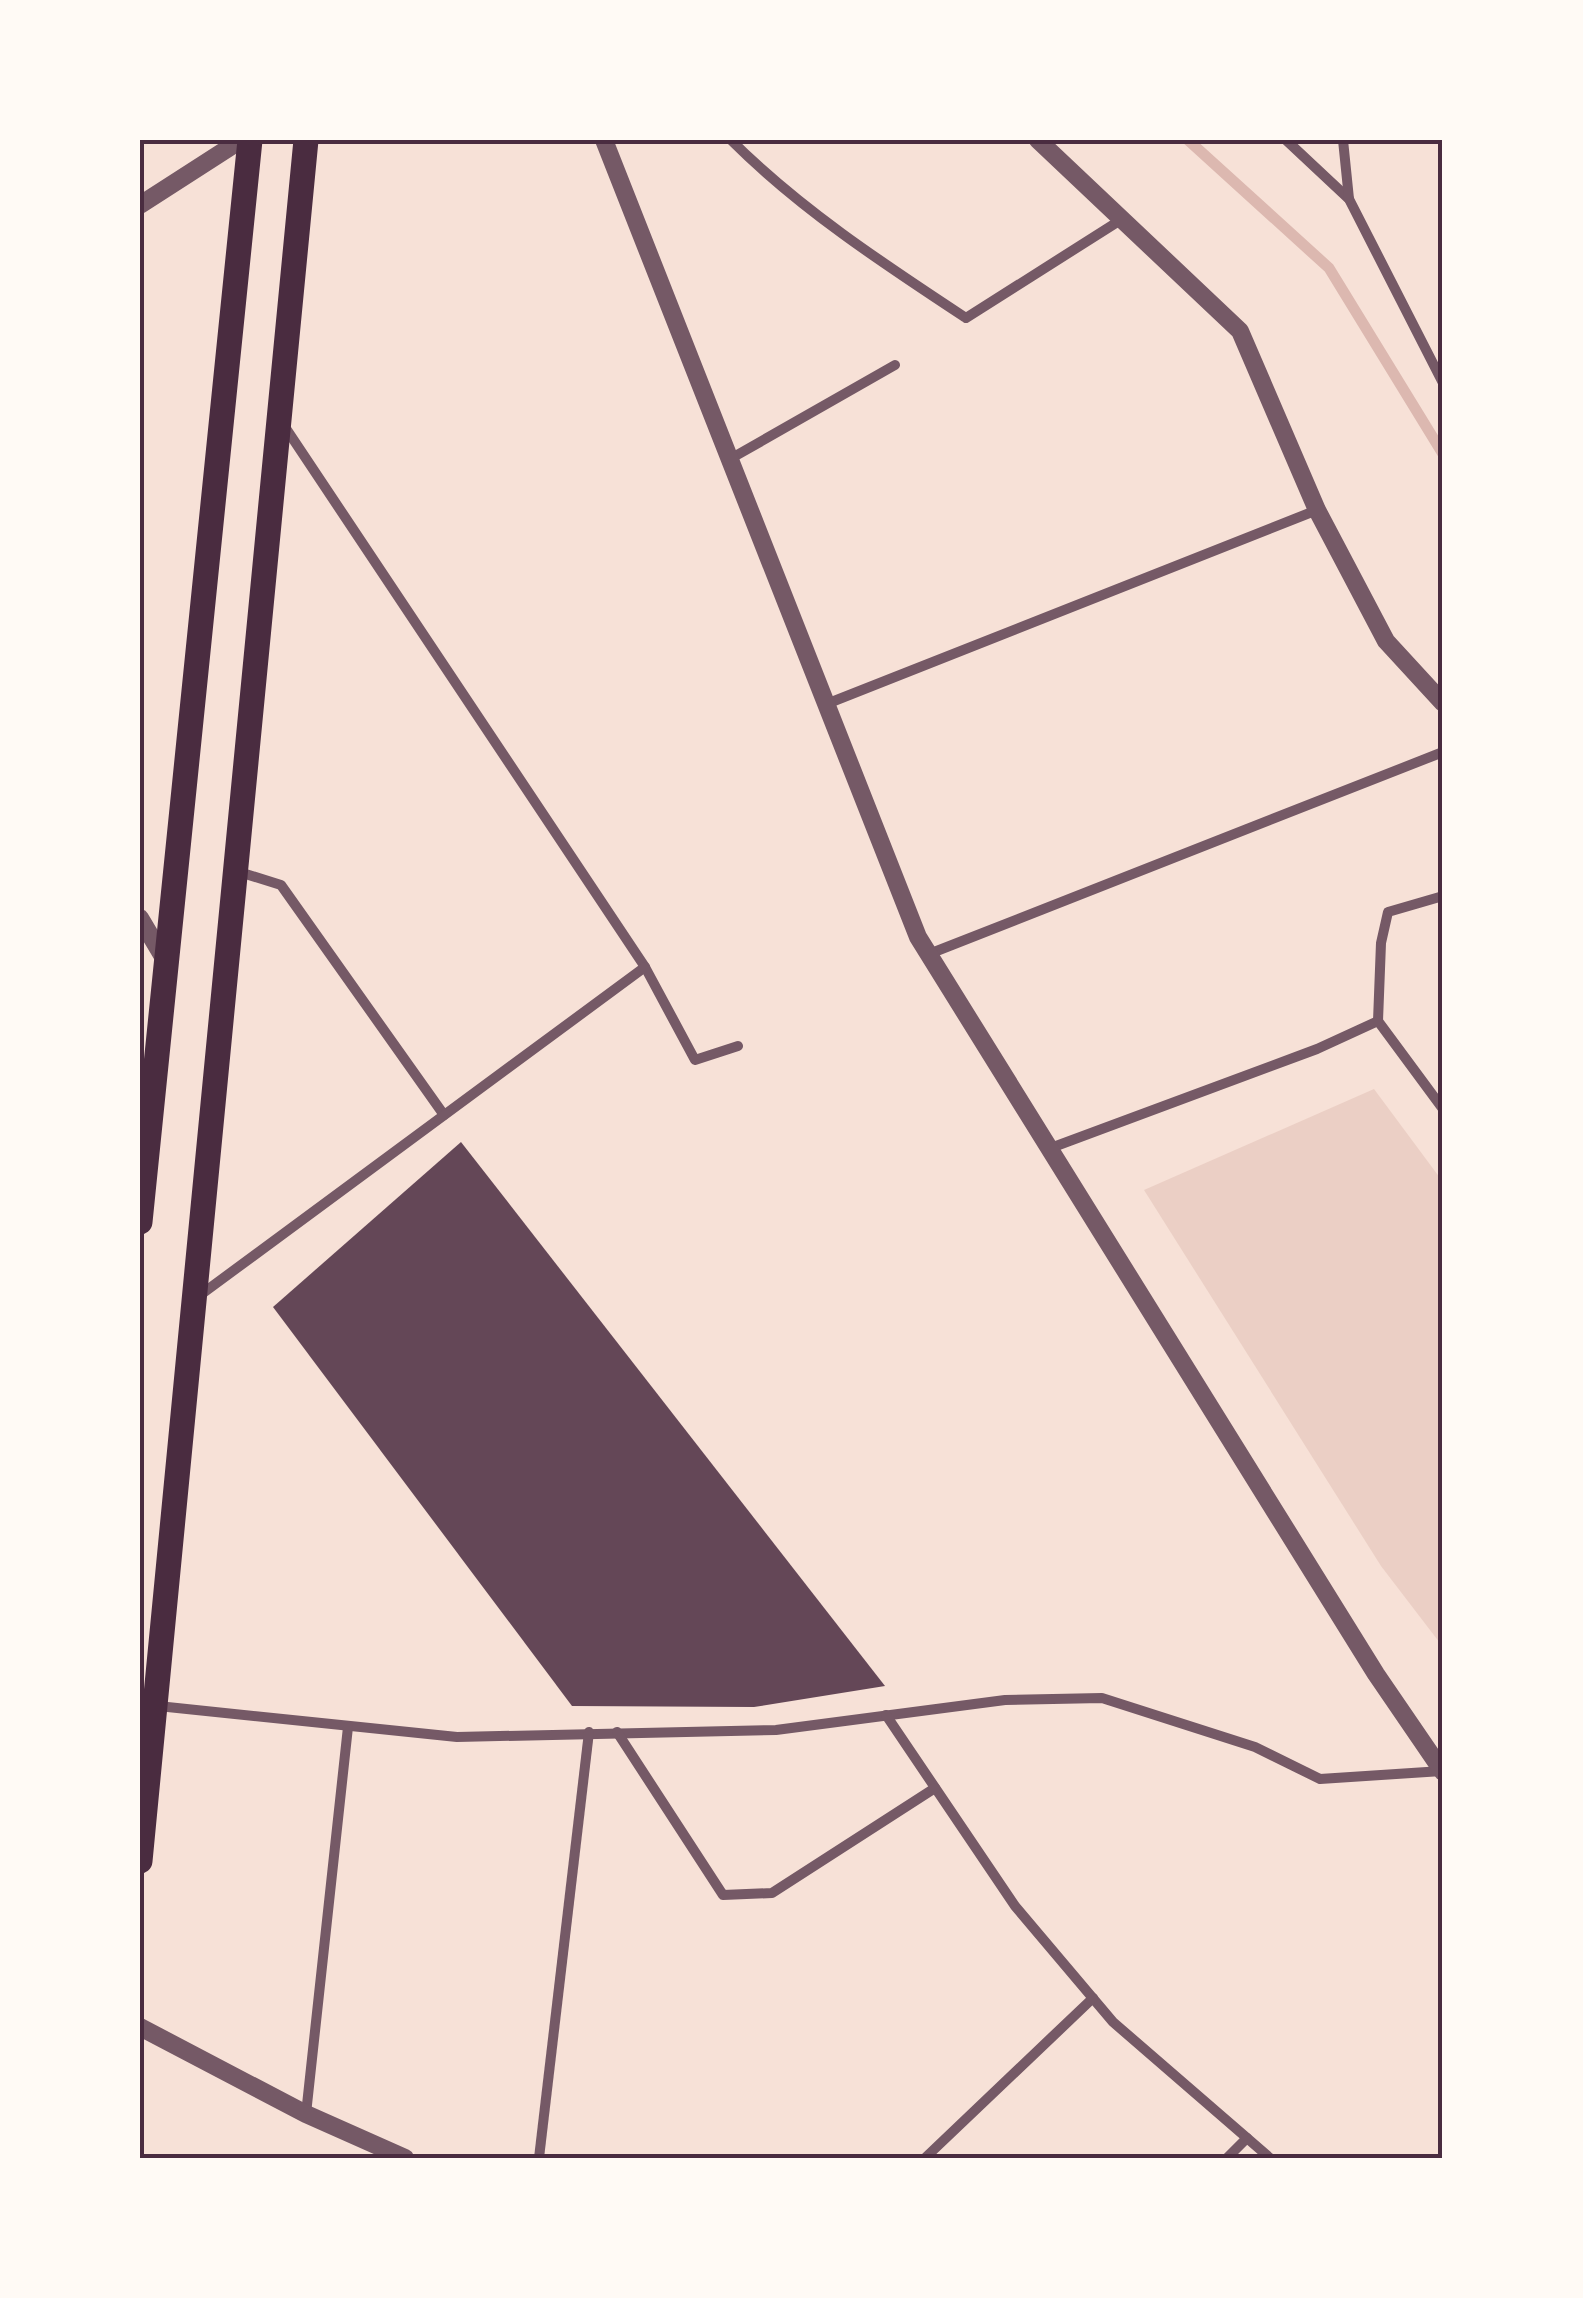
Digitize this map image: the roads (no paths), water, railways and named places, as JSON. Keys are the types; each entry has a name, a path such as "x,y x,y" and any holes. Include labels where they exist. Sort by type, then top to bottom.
{"main road":[{"path":"140,1222 250,140"},
{"path":"140,1860 306,140"}],"street":[{"path":"140,205 241,140"},
{"path":"604,140 918,936 1376,1674 1443,1771"},
{"path":"730,140 878,260 966,318 1120,221"},
{"path":"1038,140 1240,331 1317,510 1386,640 1443,703"},
{"path":"1286,140 1349,199 1443,383"},
{"path":"1343,140 1349,199"},
{"path":"730,458 895,365"},
{"path":"280,419 645,968 695,1060 738,1046"},
{"path":"829,703 1317,510"},
{"path":"929,954 1443,752"},
{"path":"236,870 282,885 444,1115"},
{"path":"1443,896 1388,912 1381,944 1378,1021 1443,1109"},
{"path":"140,918 165,960"},
{"path":"194,1300 645,968"},
{"path":"1048,1149 1378,1021"},
{"path":"154,1706 457,1737 776,1730 1005,1700 1102,1698 1254,1748 1320,1779 1443,1771"},
{"path":"886,1715 1015,1906 1113,2022 1270,2158"},
{"path":"306,2114 348,1727"},
{"path":"538,2158 589,1732"},
{"path":"617,1732 723,1895 772,1892 935,1788"},
{"path":"926,2158 1093,1998"},
{"path":"140,2027 306,2114 405,2158"},
{"path":"1227,2158 1247,2138"}],"waterway":[{"path":"1188,140 1329,268 1443,454"}]}
